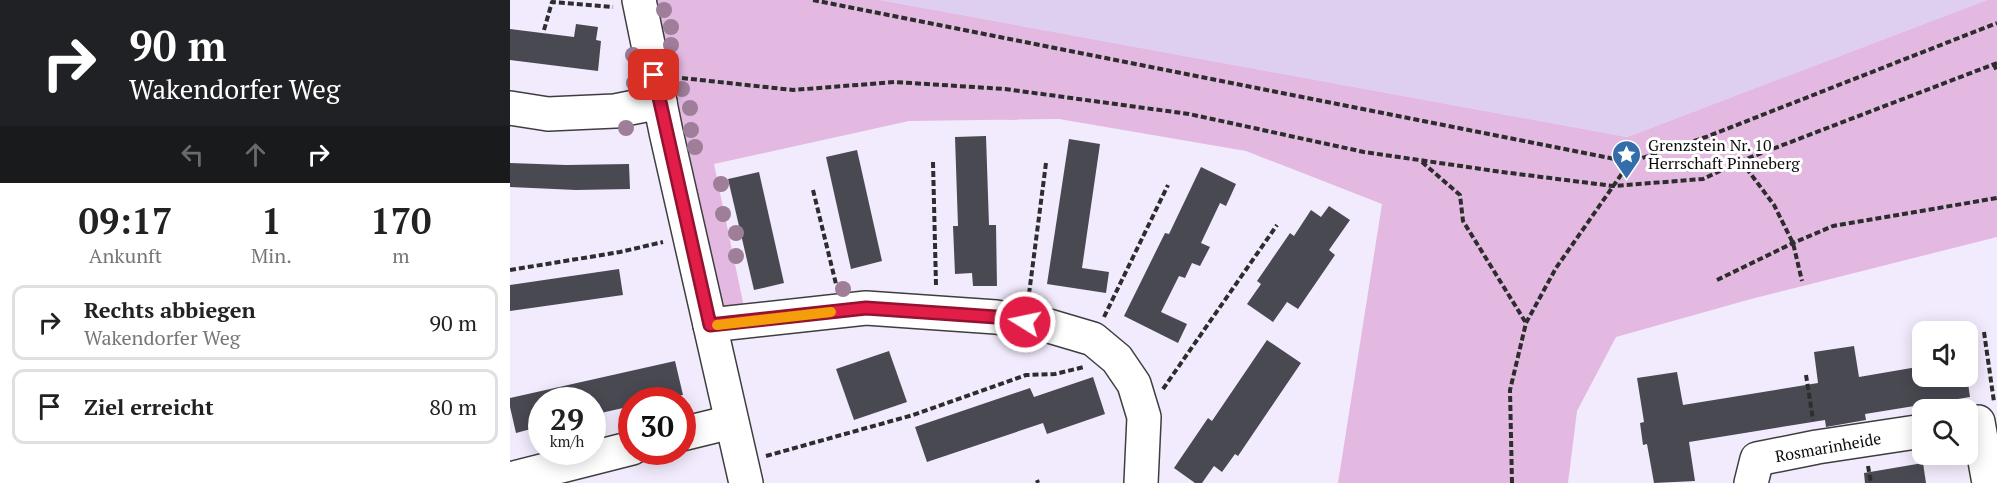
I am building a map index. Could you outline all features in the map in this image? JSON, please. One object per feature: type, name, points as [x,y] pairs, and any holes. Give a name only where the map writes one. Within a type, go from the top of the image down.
[{"type":"street","points":[[640,5],[743,473]]},
{"type":"street","points":[[510,108],[548,114],[615,111],[657,88]]},
{"type":"street","points":[[710,325],[866,308],[996,317],[1049,326],[1105,349],[1134,384],[1144,417],[1141,483]]},
{"type":"street","points":[[1982,418],[1978,422],[1989,483]]},
{"type":"street","points":[[696,431],[731,422]]},
{"type":"street","name":"Rosmarinheide","points":[[1750,483],[1757,459],[1912,433]]},
{"type":"street","points":[[510,479],[618,452]]},
{"type":"path","points":[[813,0],[1630,162],[1706,137],[1997,23]]},
{"type":"path","points":[[544,30],[552,2],[640,5]]},
{"type":"path","points":[[657,88],[794,90],[895,82],[1005,89],[1189,114],[1364,152],[1613,186],[1703,179],[1741,161],[1996,63],[1997,72]]},
{"type":"path","points":[[1420,160],[1460,195],[1463,220],[1526,323]]},
{"type":"path","points":[[1741,161],[1774,205],[1793,243],[1802,282]]},
{"type":"path","points":[[933,162],[937,313]]},
{"type":"path","points":[[1512,483],[1510,390],[1526,323],[1556,268],[1630,162]]},
{"type":"path","points":[[1025,322],[1046,163]]},
{"type":"path","points":[[743,473],[1026,375],[1055,374],[1105,349],[1168,184]]},
{"type":"path","points":[[813,190],[843,311]]},
{"type":"path","points":[[1717,280],[1833,226],[1997,198]]},
{"type":"path","points":[[1144,417],[1277,225]]},
{"type":"path","points":[[510,270],[620,252],[690,236]]},
{"type":"path","points":[[1982,418],[1984,332]]},
{"type":"path","points":[[1806,375],[1817,447]]},
{"type":"shaded area","points":[[651,0],[880,0],[1627,137],[1987,0],[1997,0],[1997,237],[1751,299],[1616,337],[1577,411],[1568,483],[1338,483],[1382,204],[1246,151],[1059,119],[909,121],[714,164],[744,307],[718,308]]},
{"type":"shaded area","points":[[880,0],[1987,0],[1627,137]]},
{"type":"building","points":[[576,24],[598,27],[596,40],[601,41],[598,71],[510,60],[510,29],[574,37]]},
{"type":"building","points":[[986,136],[989,225],[996,225],[997,286],[973,286],[972,273],[955,274],[953,226],[958,226],[955,137]]},
{"type":"building","points":[[1069,139],[1100,144],[1082,268],[1109,272],[1106,293],[1047,284]]},
{"type":"building","points":[[857,150],[882,261],[851,269],[826,157]]},
{"type":"building","points":[[510,163],[629,164],[630,189],[576,190],[510,187]]},
{"type":"building","points":[[1201,167],[1236,184],[1226,206],[1220,203],[1201,243],[1210,247],[1200,266],[1192,263],[1185,278],[1179,276],[1161,312],[1187,324],[1178,343],[1124,316],[1165,233],[1169,234]]},
{"type":"building","points":[[759,172],[784,283],[754,290],[728,179]]},
{"type":"building","points":[[1329,206],[1350,220],[1329,250],[1335,255],[1298,309],[1287,302],[1273,322],[1247,304],[1261,284],[1257,281],[1290,233],[1294,236],[1311,210],[1321,217]]},
{"type":"building","points":[[619,269],[623,295],[510,311],[510,285]]},
{"type":"building","points":[[1267,340],[1301,363],[1238,456],[1235,454],[1222,472],[1214,466],[1202,483],[1195,483],[1174,468],[1208,418],[1212,421]]},
{"type":"building","points":[[1854,346],[1859,377],[1912,368],[1912,387],[1969,387],[1970,397],[1912,399],[1912,406],[1865,414],[1866,420],[1826,427],[1825,420],[1689,442],[1695,481],[1654,483],[1647,444],[1643,445],[1640,423],[1644,422],[1637,378],[1677,372],[1683,405],[1818,383],[1814,352]]},
{"type":"building","points":[[889,351],[907,402],[854,420],[836,369]]},
{"type":"building","points":[[675,361],[681,387],[618,387],[618,409],[606,412],[606,387],[559,387]]},
{"type":"building","points":[[1093,377],[1105,414],[1047,434],[1043,423],[927,462],[915,427],[1030,388],[1034,397]]},
{"type":"building","points":[[528,394],[528,430],[516,433],[510,398]]},
{"type":"building","points":[[1923,465],[1926,483],[1865,483],[1864,473]]},
{"type":"slow traffic","points":[[717,325],[831,312]]},
{"type":"place","name":"Grenzstein Nr. 10 Herrschaft Pinneberg","points":[[1627,180]]},
{"type":"route","points":[[654,75],[710,325],[866,308],[996,317],[1025,322]]}]
